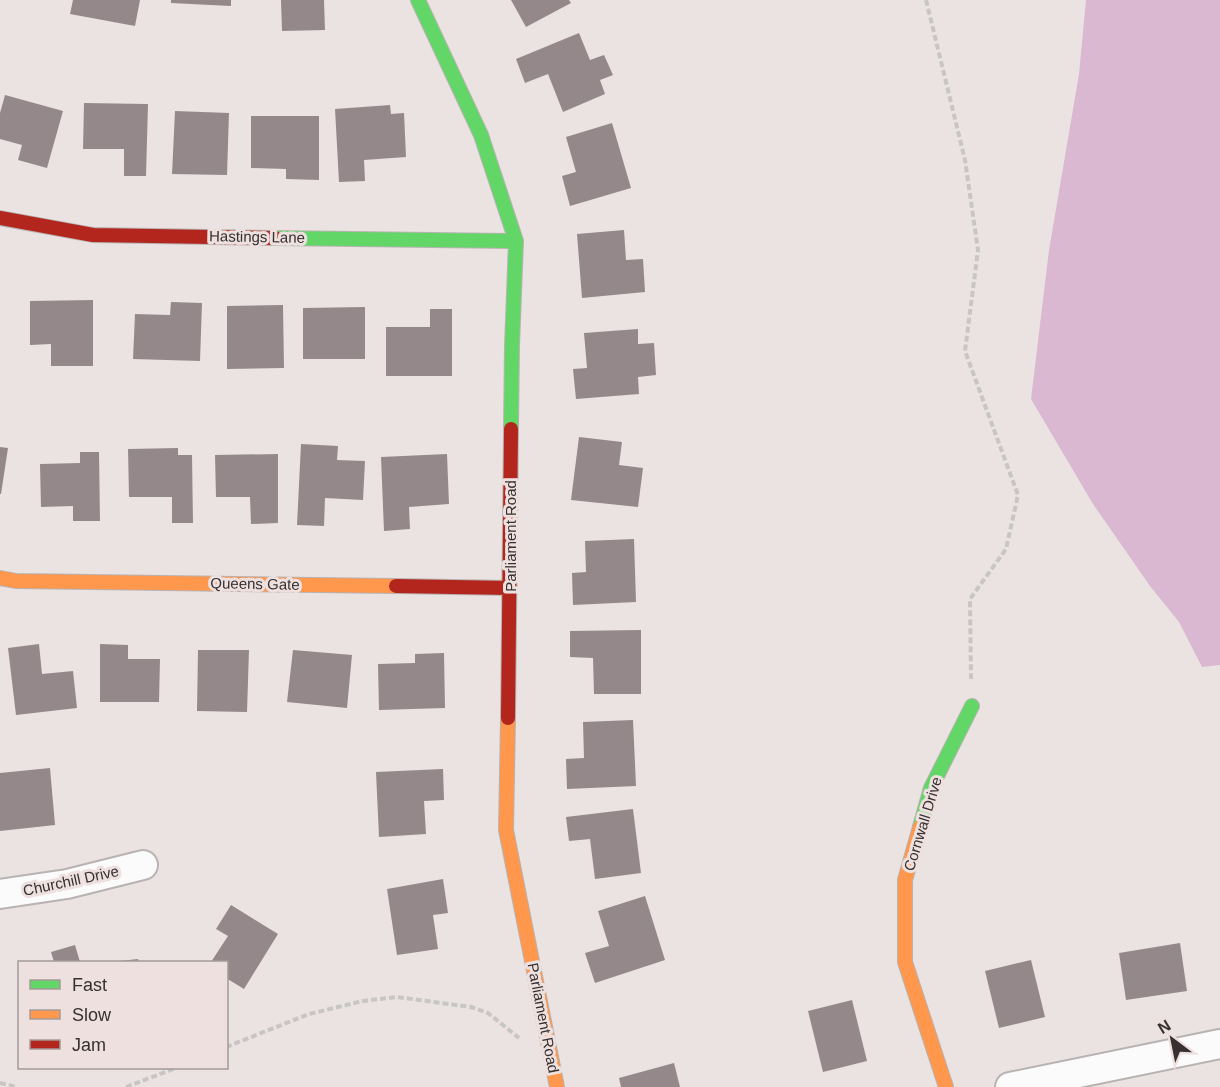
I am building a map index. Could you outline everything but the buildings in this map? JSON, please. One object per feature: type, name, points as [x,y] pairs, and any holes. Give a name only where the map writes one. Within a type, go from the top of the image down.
[{"type":"street","name":"Parliament Road","points":[[418,0],[481,135],[516,241],[512,346],[506,830],[557,1087]]},
{"type":"street","name":"Hastings Lane","points":[[0,218],[93,235],[516,241]]},
{"type":"street","name":"Queens Gate","points":[[0,578],[16,581],[510,588]]},
{"type":"street","name":"Cornwall Drive","points":[[946,1087],[905,962],[905,880],[931,788],[972,706]]},
{"type":"street","name":"Churchill Drive","points":[[0,894],[67,884],[142,865]]},
{"type":"street","points":[[1010,1087],[1220,1044]]},
{"type":"path","points":[[926,0],[965,160],[978,250],[965,351],[1018,495],[1006,549],[970,599],[972,706]]},
{"type":"path","points":[[228,1046],[309,1014],[363,1001],[397,997],[471,1007],[488,1013],[517,1037],[548,1047]]},
{"type":"path","points":[[126,1087],[173,1069]]},
{"type":"path","points":[[0,1083],[17,1087]]},
{"type":"shaded area","points":[[1086,0],[1220,0],[1220,665],[1202,667],[1179,622],[1150,586],[1093,504],[1031,399],[1049,250],[1079,74]]},
{"type":"traffic: fast","points":[[418,0],[481,135],[516,241],[511,429]]},
{"type":"traffic: fast","points":[[275,238],[516,241]]},
{"type":"traffic: fast","points":[[920,827],[931,788],[972,706]]},
{"type":"traffic: slow","points":[[0,578],[16,581],[396,586]]},
{"type":"traffic: slow","points":[[508,718],[506,830],[557,1087]]},
{"type":"traffic: slow","points":[[920,827],[905,880],[905,962],[946,1087]]},
{"type":"traffic: jam","points":[[0,218],[93,235],[275,238]]},
{"type":"traffic: jam","points":[[508,718],[511,429]]},
{"type":"traffic: jam","points":[[396,586],[510,588]]}]
